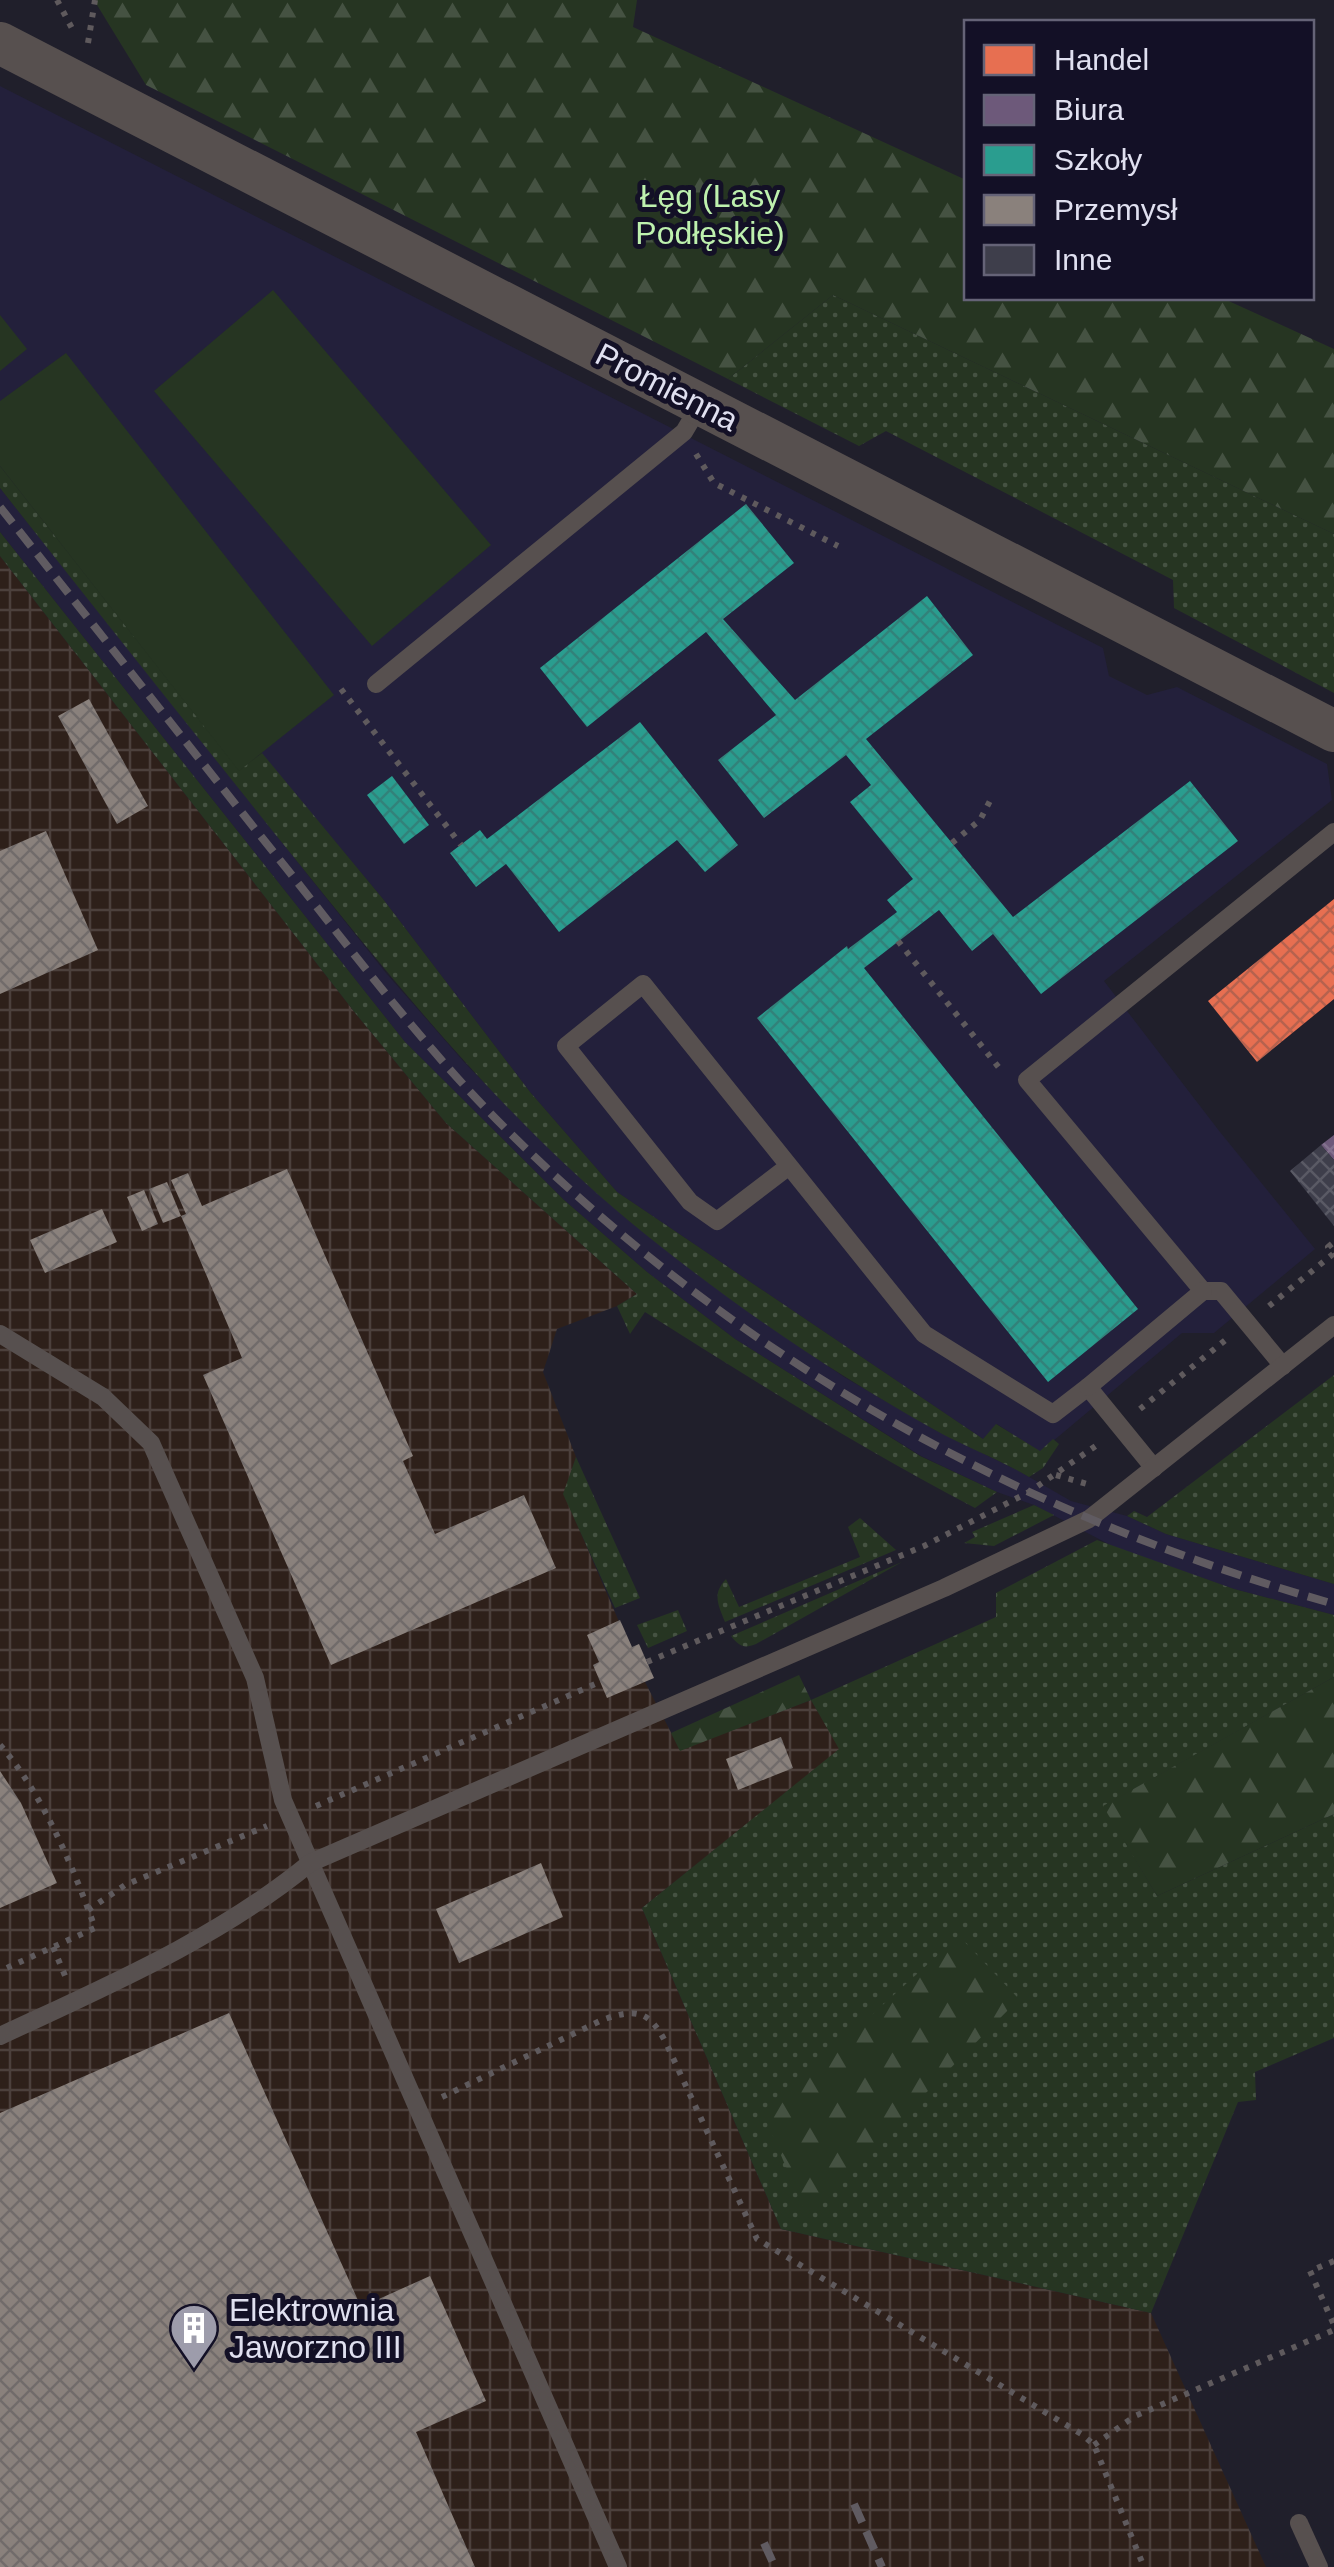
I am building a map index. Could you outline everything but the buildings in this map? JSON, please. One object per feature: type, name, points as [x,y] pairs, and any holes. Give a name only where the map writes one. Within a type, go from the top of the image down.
[{"type":"street","name":"Promienna","points":[[0,43],[1334,732]]},
{"type":"lane","points":[[376,684],[684,432],[700,404]]},
{"type":"lane","points":[[1203,1291],[1026,1080],[1334,832]]},
{"type":"lane","points":[[789,1166],[717,1221],[690,1202],[566,1046],[643,984],[924,1334],[1053,1414],[1203,1291],[1221,1291],[1283,1366]]},
{"type":"lane","points":[[0,2036],[146,1968],[284,1884],[310,1863],[960,1580],[1089,1519],[1334,1326]]},
{"type":"lane","points":[[0,1334],[102,1397],[151,1443],[254,1678],[290,1817],[618,2567]]},
{"type":"lane","points":[[1088,1387],[1154,1468]]},
{"type":"lane","points":[[1299,2523],[1319,2567]]},
{"type":"path","points":[[86,56],[95,0]]},
{"type":"path","points":[[341,689],[461,844]]},
{"type":"path","points":[[952,843],[980,820],[993,795]]},
{"type":"path","points":[[898,941],[1015,1088],[1026,1080]]},
{"type":"path","points":[[646,1662],[896,1558],[994,1512],[1056,1475],[1333,1254],[1328,1247],[1334,1242]]},
{"type":"path","points":[[88,1910],[124,1885],[600,1682]]},
{"type":"path","points":[[0,1745],[48,1820],[94,1928],[0,1971]]},
{"type":"path","points":[[441,2097],[602,2020],[624,2012],[645,2015],[666,2043],[757,2239],[1084,2435],[1094,2445],[1144,2567]]},
{"type":"path","points":[[1094,2445],[1135,2416],[1334,2327],[1310,2272],[1334,2261]]},
{"type":"shaded area","points":[[0,86],[1103,648],[1109,676],[1147,695],[1177,687],[1327,764],[1332,800],[1104,981],[1315,1249],[1214,1333],[1182,1333],[1040,1452],[997,1424],[983,1439],[617,1192],[530,1092],[383,899],[262,754],[0,466]]},
{"type":"shaded area","points":[[0,488],[386,973],[532,1132],[628,1220],[742,1307],[844,1377],[937,1431],[1071,1501],[1334,1584],[1334,1615],[1234,1589],[1116,1548],[1034,1505],[921,1456],[735,1339],[647,1272],[564,1200],[405,1042],[0,532]]},
{"type":"shaded area","name":"Elektrownia Jaworzno III","points":[[0,556],[356,1014],[446,1123],[637,1294],[557,1329],[543,1372],[576,1457],[564,1494],[645,1682],[680,1750],[811,1700],[840,1749],[642,1908],[781,2229],[1151,2313],[1266,2567],[0,2567]]},
{"type":"green space","name":"Łęg (Lasy Podłęskie)","points":[[94,0],[637,0],[633,27],[964,179],[964,300],[1226,300],[1334,349],[1334,534],[833,295],[728,379],[146,85]]},
{"type":"green space","points":[[273,290],[491,545],[372,646],[154,391]]},
{"type":"green space","points":[[833,295],[1334,534],[1334,693],[1174,608],[1173,580],[886,431],[859,446],[728,379]]},
{"type":"green space","points":[[0,315],[27,349],[0,371]]},
{"type":"green space","points":[[66,353],[334,695],[239,771],[0,466],[0,401]]},
{"type":"green space","points":[[0,466],[239,770],[262,753],[383,899],[530,1092],[617,1192],[983,1439],[996,1424],[1040,1451],[1053,1439],[1059,1444],[1043,1468],[1029,1477],[935,1430],[816,1358],[665,1250],[537,1137],[452,1047],[331,903],[0,488]]},
{"type":"green space","points":[[0,532],[405,1042],[564,1200],[647,1272],[735,1339],[920,1456],[997,1492],[975,1508],[849,1438],[645,1312],[630,1334],[617,1306],[637,1294],[446,1123],[356,1014],[0,556]]},
{"type":"green space","points":[[1334,1375],[1334,1584],[1166,1534],[1127,1516],[1134,1511],[1147,1517]]},
{"type":"green space","points":[[576,1457],[640,1598],[615,1608],[563,1494]]},
{"type":"green space","points":[[1034,1505],[1054,1515],[994,1546],[964,1543],[975,1537],[972,1532]]},
{"type":"green space","points":[[860,1518],[896,1550],[725,1622],[718,1594],[726,1579],[739,1607],[860,1557],[848,1527]]},
{"type":"green space","points":[[1097,1540],[1234,1589],[1334,1615],[1334,1677],[1104,1806],[1157,1896],[1334,1814],[1334,2038],[1255,2072],[1256,2100],[1238,2102],[1151,2313],[781,2229],[642,1908],[839,1749],[811,1700],[996,1617],[996,1593]]},
{"type":"green space","points":[[902,1562],[756,1644],[742,1646],[731,1636]]},
{"type":"green space","points":[[678,1610],[687,1631],[648,1648],[637,1625]]},
{"type":"green space","points":[[799,1675],[811,1700],[680,1751],[671,1733]]},
{"type":"green space","points":[[1334,1677],[1334,1814],[1157,1896],[1103,1806]]},
{"type":"green space","points":[[959,1936],[1019,1999],[806,2214],[763,2113]]},
{"type":"railway","points":[[0,507],[415,1030],[498,1121],[588,1206],[683,1283],[782,1354],[884,1417],[991,1474],[1102,1524],[1216,1567],[1334,1604]]},
{"type":"railway","points":[[854,2504],[882,2567]]},
{"type":"railway","points":[[764,2543],[775,2567]]},
{"type":"place","name":"Elektrownia Jaworzno III","points":[[194,2370]]}]
